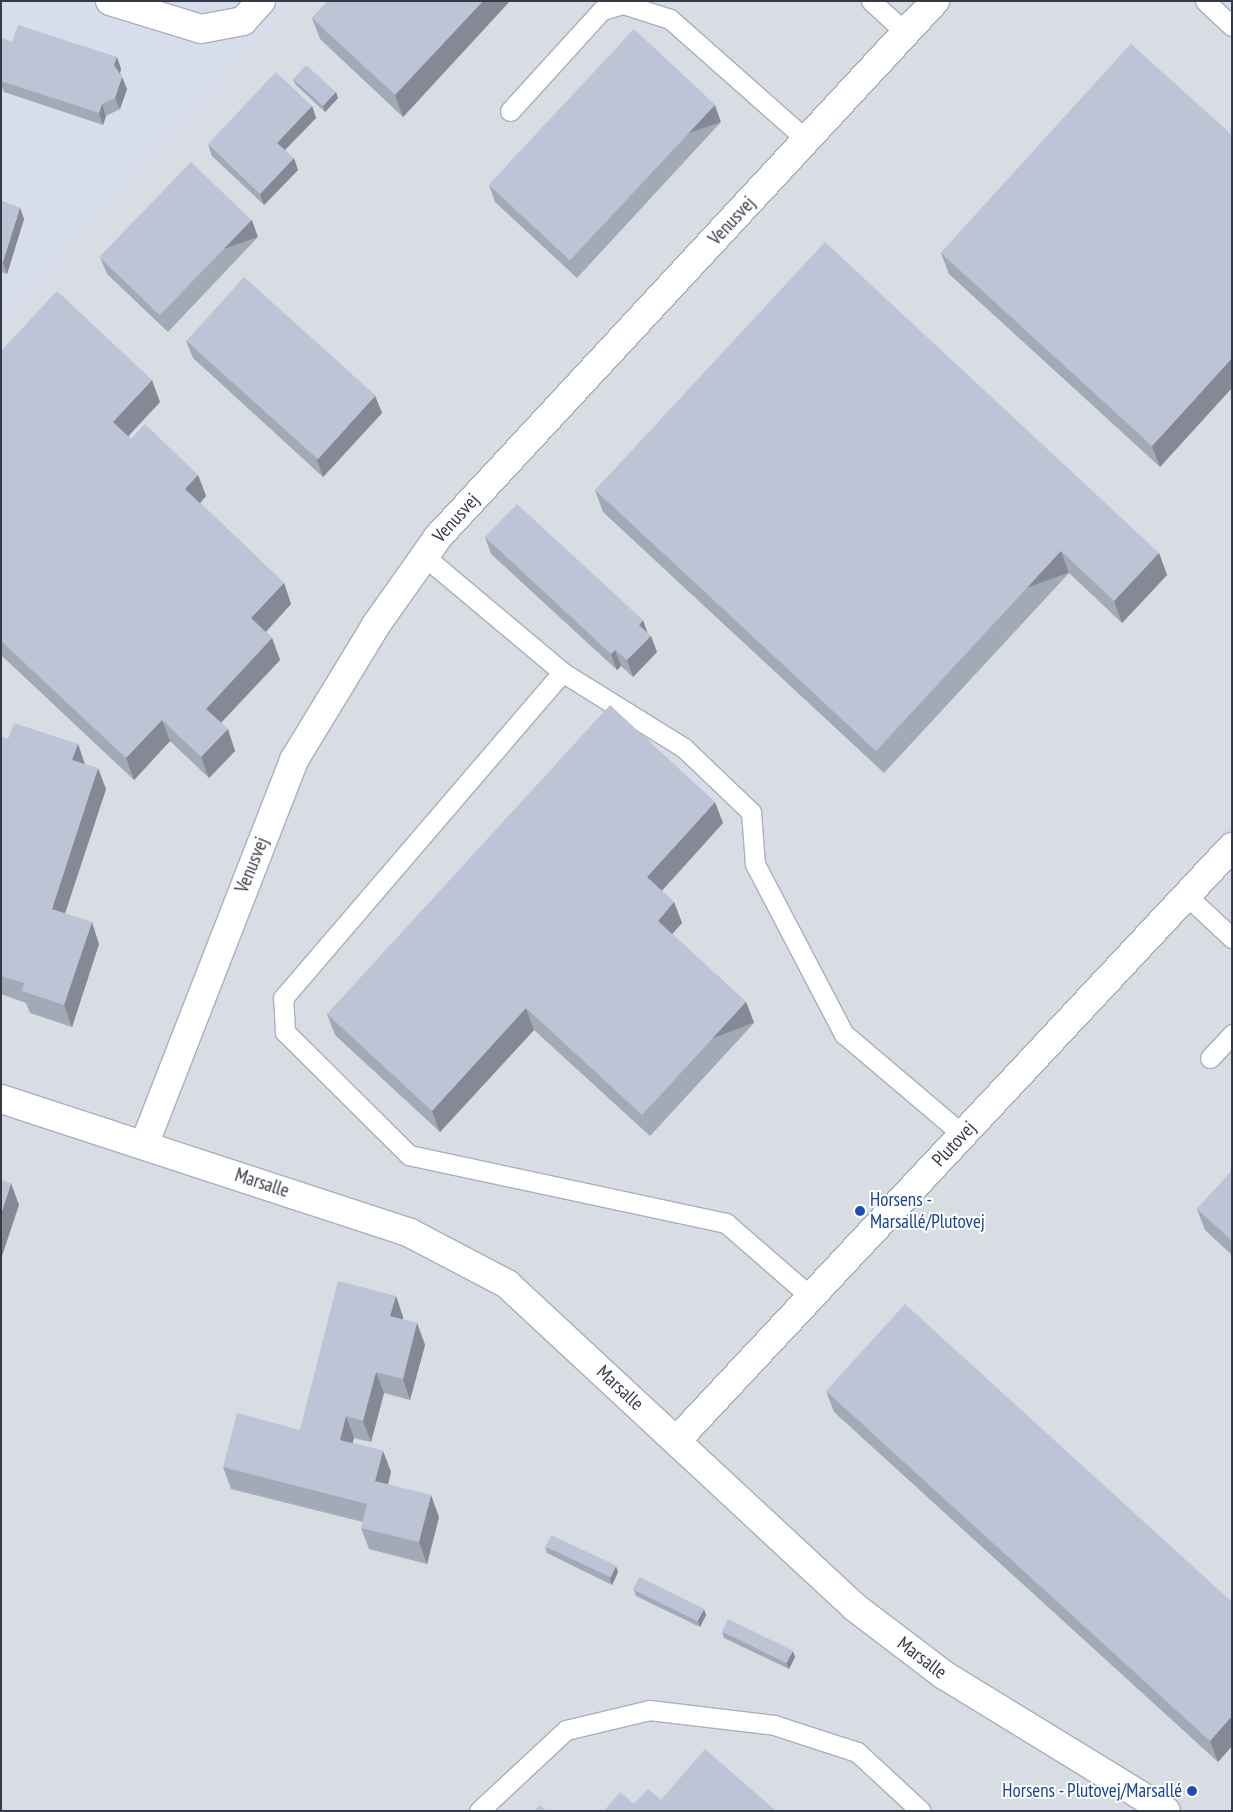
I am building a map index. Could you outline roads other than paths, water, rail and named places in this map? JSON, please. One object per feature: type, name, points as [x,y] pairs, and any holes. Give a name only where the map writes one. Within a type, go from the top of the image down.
[{"type":"street","points":[[110,1],[201,29],[243,21],[261,1]]},
{"type":"street","name":"Venusvej","points":[[144,1144],[294,760],[376,625],[424,556],[936,1]]},
{"type":"street","name":"Plutovej","points":[[677,1440],[1232,847]]},
{"type":"street","name":"Marsalle","points":[[1,1099],[144,1144],[410,1233],[507,1284],[885,1631],[944,1675],[1166,1811]]},
{"type":"lane","points":[[870,1],[906,33]]},
{"type":"lane","points":[[1205,1],[1232,26]]},
{"type":"lane","points":[[510,111],[602,10],[623,4],[670,19],[807,140]]},
{"type":"lane","points":[[424,556],[562,672],[684,748],[751,812],[755,864],[844,1034],[963,1135]]},
{"type":"lane","points":[[562,672],[283,998],[285,1032],[409,1155],[726,1223],[812,1297]]},
{"type":"lane","points":[[1186,896],[1232,938]]},
{"type":"lane","points":[[1210,1058],[1232,1034]]},
{"type":"lane","points":[[479,1811],[566,1730],[649,1710],[774,1725],[857,1752],[921,1811]]},
{"type":"place","name":"Horsens - Marsallé/Plutovej","points":[[860,1211]]},
{"type":"place","name":"Horsens - Plutovej/Marsallé","points":[[1192,1791]]}]
